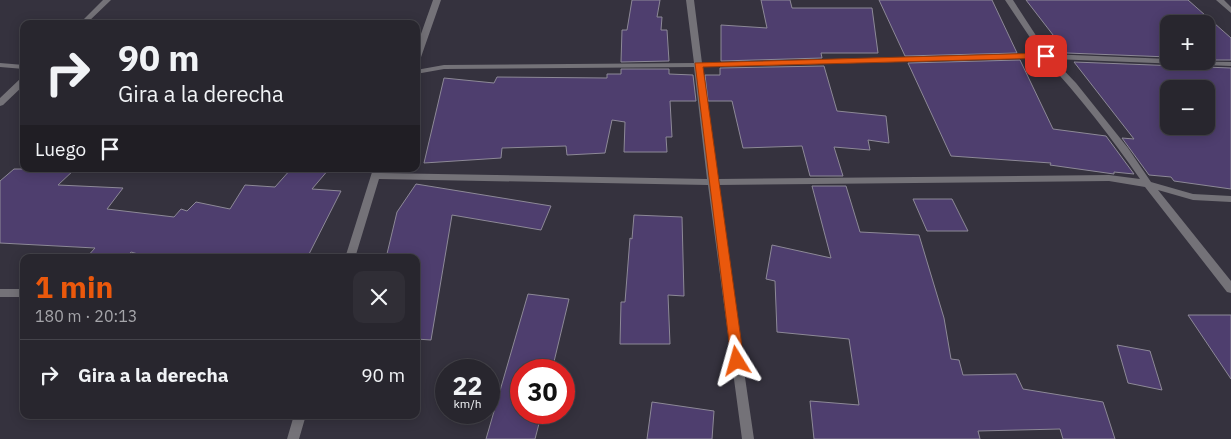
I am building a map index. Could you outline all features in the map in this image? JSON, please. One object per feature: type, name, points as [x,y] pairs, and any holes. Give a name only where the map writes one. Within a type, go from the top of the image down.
[{"type":"street","points":[[86,20],[107,0]]},
{"type":"street","points":[[420,49],[437,0]]},
{"type":"street","points":[[690,0],[748,439]]},
{"type":"street","points":[[1009,0],[1046,56],[1074,85],[1148,184],[1231,289]]},
{"type":"street","points":[[1220,0],[1231,11]]},
{"type":"street","points":[[420,71],[444,67],[698,65],[1046,56],[1160,61]]},
{"type":"street","points":[[1215,63],[1231,64]]},
{"type":"street","points":[[0,65],[20,67]]},
{"type":"street","points":[[0,103],[20,84]]},
{"type":"street","points":[[351,254],[377,173],[713,182],[1109,178],[1148,184],[1193,197],[1231,199]]},
{"type":"street","points":[[0,293],[20,293]]},
{"type":"street","points":[[293,439],[299,419]]},
{"type":"building","points":[[632,0],[660,0],[657,17],[662,17],[661,30],[667,30],[669,61],[621,62],[622,30],[627,30]]},
{"type":"building","points":[[761,0],[790,0],[792,8],[872,8],[878,53],[821,53],[822,58],[721,61],[721,25],[767,28]]},
{"type":"building","points":[[879,0],[992,0],[1017,53],[905,56]]},
{"type":"building","points":[[1026,0],[1188,0],[1205,15],[1160,15],[1160,57],[1067,53]]},
{"type":"building","points":[[1215,24],[1231,38],[1231,60],[1215,60]]},
{"type":"building","points":[[1020,60],[1053,129],[1106,136],[1134,174],[1114,172],[1114,174],[1050,165],[1051,163],[951,156],[908,63]]},
{"type":"building","points":[[1074,62],[1160,65],[1160,70],[1215,70],[1215,67],[1231,68],[1231,189],[1174,181],[1171,177],[1149,175],[1122,138],[1134,139]]},
{"type":"building","points":[[824,66],[837,111],[886,116],[889,143],[868,140],[870,150],[834,147],[843,176],[810,176],[802,146],[743,148],[732,101],[708,101],[705,75],[720,75],[720,68]]},
{"type":"building","points":[[621,69],[669,69],[669,74],[693,75],[696,101],[670,101],[672,137],[666,137],[667,152],[624,152],[625,122],[612,120],[605,153],[567,155],[566,146],[502,148],[501,158],[424,163],[444,78],[494,83],[497,77],[607,78],[607,74],[621,74]]},
{"type":"building","points":[[14,169],[20,169],[20,172],[72,172],[58,185],[123,188],[107,209],[174,217],[181,209],[187,211],[196,202],[230,209],[245,185],[275,187],[288,172],[326,172],[312,189],[341,191],[309,254],[138,254],[131,252],[129,254],[90,254],[95,248],[0,243],[0,181]]},
{"type":"building","points":[[416,184],[551,206],[541,230],[452,215],[431,340],[420,339],[420,254],[387,254],[397,212]]},
{"type":"building","points":[[812,186],[846,186],[860,232],[919,235],[944,318],[951,359],[959,360],[963,375],[1016,374],[1023,389],[1103,402],[1115,439],[1063,439],[1060,429],[978,431],[980,439],[814,439],[810,401],[859,405],[849,339],[777,332],[775,281],[766,279],[772,245],[831,258]]},
{"type":"building","points":[[913,199],[952,199],[968,231],[927,231]]},
{"type":"building","points":[[634,215],[682,217],[684,296],[668,295],[670,344],[620,344],[621,302],[625,302],[630,238],[632,239]]},
{"type":"building","points":[[528,294],[569,299],[555,359],[510,359],[510,424],[539,424],[535,439],[486,439],[490,424],[500,424],[500,391]]},
{"type":"building","points":[[1188,315],[1231,315],[1231,379]]},
{"type":"building","points":[[1117,345],[1150,351],[1162,390],[1128,383]]},
{"type":"building","points":[[652,402],[714,411],[712,439],[647,439]]},
{"type":"route","points":[[737,361],[720,245],[698,65],[1046,56]]}]
